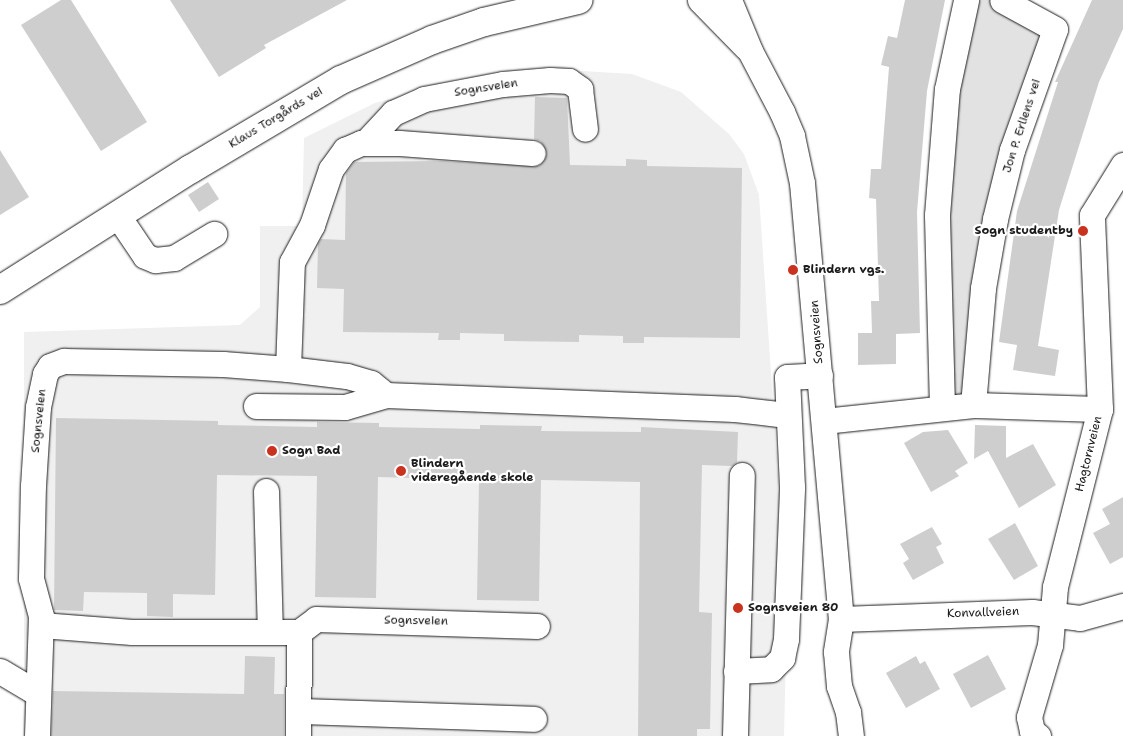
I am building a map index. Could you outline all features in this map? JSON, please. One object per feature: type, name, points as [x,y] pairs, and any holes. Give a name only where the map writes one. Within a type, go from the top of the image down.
[{"type":"main road","name":"Klaus Torgårds vei","points":[[0,290],[304,100],[372,66],[484,22],[578,0]]},
{"type":"street","name":"Sognsveien","points":[[700,0],[750,51]]},
{"type":"street","name":"Sognsveien","points":[[729,0],[750,51],[782,112],[797,158],[806,218],[841,622],[853,650],[856,684],[850,724]]},
{"type":"street","points":[[942,407],[937,215],[947,89],[966,0]]},
{"type":"street","name":"Jon P. Erliens vei","points":[[973,404],[984,288],[995,218],[1012,150],[1055,29],[1002,0]]},
{"type":"street","name":"Sognsveien","points":[[366,142],[392,113],[424,99],[503,84],[550,80],[570,81],[580,89],[585,129]]},
{"type":"street","name":"Sognsveien","points":[[288,369],[292,262],[312,225],[323,189],[339,157],[352,146],[366,142],[533,153]]},
{"type":"street","points":[[1100,409],[1092,214],[1123,165]]},
{"type":"street","points":[[118,216],[145,256],[155,260],[174,258],[214,234]]},
{"type":"street","name":"Sognsveien","points":[[37,736],[37,692],[41,626],[32,578],[33,486],[38,406],[45,374],[50,366],[64,361],[223,364],[288,369],[347,376],[371,383],[386,395]]},
{"type":"street","points":[[736,672],[771,668],[782,658],[786,639],[792,487],[787,415],[787,377],[820,375]]},
{"type":"street","points":[[256,406],[344,407],[386,395],[735,408],[787,415]]},
{"type":"street","name":"Hagtornveien","points":[[824,421],[973,404],[1100,409],[1055,587],[1050,645],[1029,717],[1032,731],[1038,736]]},
{"type":"street","points":[[735,736],[742,475]]},
{"type":"street","points":[[266,491],[270,631]]},
{"type":"street","name":"Konvallveien","points":[[841,622],[1032,612],[1080,618],[1123,606]]},
{"type":"street","name":"Sognsveien","points":[[299,632],[316,619],[537,626]]},
{"type":"street","points":[[41,626],[132,632],[299,632],[300,711],[298,736]]},
{"type":"street","points":[[0,671],[37,692]]},
{"type":"street","points":[[300,711],[534,720]]},
{"type":"shaded area","points":[[966,0],[1002,0],[1055,29],[1012,150],[973,405],[942,407],[937,215]]},
{"type":"shaded area","name":"Blindern videregående skole","points":[[550,69],[632,74],[681,92],[729,134],[744,154],[759,195],[787,610],[784,736],[24,736],[24,332],[240,325],[260,307],[260,226],[302,226],[304,138],[375,103],[477,76]]},
{"type":"building","points":[[61,0],[71,0],[147,122],[101,151],[21,25]]},
{"type":"building","points":[[170,0],[347,0],[264,45],[266,48],[219,77]]},
{"type":"building","points":[[905,0],[945,0],[927,91],[917,212],[920,333],[896,334],[896,364],[858,365],[858,333],[872,333],[871,301],[879,301],[876,199],[869,198],[871,169],[881,169],[889,67],[881,65],[888,36],[897,38]]},
{"type":"building","points":[[1092,0],[1123,0],[1123,29],[1099,82],[1059,210],[1038,346],[1059,350],[1055,376],[1013,370],[1017,345],[999,342],[1017,211],[1058,82],[1055,82]]},
{"type":"building","points":[[535,97],[567,98],[570,165],[626,166],[626,159],[647,160],[647,166],[742,168],[740,338],[644,337],[644,343],[623,343],[623,336],[579,335],[579,342],[504,341],[504,334],[460,333],[460,340],[438,340],[439,333],[343,332],[344,289],[317,288],[318,244],[321,239],[345,240],[346,173],[354,162],[441,161],[539,166],[547,154],[541,141],[534,139]]},
{"type":"building","points":[[0,150],[29,197],[0,215]]},
{"type":"building","points":[[208,182],[219,199],[199,212],[188,195]]},
{"type":"building","points":[[56,418],[218,421],[218,425],[317,427],[317,422],[379,423],[379,427],[480,429],[480,425],[542,426],[541,431],[641,432],[641,427],[738,432],[737,462],[732,466],[702,465],[699,612],[712,613],[710,729],[697,729],[697,736],[638,736],[640,482],[541,480],[539,601],[477,600],[479,480],[378,477],[376,598],[315,597],[317,476],[217,475],[215,595],[173,594],[173,617],[147,616],[147,593],[84,592],[83,611],[54,610]]},
{"type":"building","points":[[975,425],[1006,426],[1006,458],[1033,444],[1056,485],[1019,508],[988,451],[974,459]]},
{"type":"building","points":[[948,430],[968,463],[955,471],[959,476],[931,492],[904,443],[923,432]]},
{"type":"building","points":[[1123,497],[1123,557],[1110,564],[1093,533],[1110,524],[1102,509]]},
{"type":"building","points":[[1015,523],[1038,566],[1014,580],[988,539]]},
{"type":"building","points":[[932,527],[942,544],[936,547],[944,563],[913,580],[903,563],[909,559],[900,544]]},
{"type":"building","points":[[988,655],[1006,689],[971,708],[953,674]]},
{"type":"building","points":[[245,656],[275,657],[274,694],[284,694],[284,736],[51,736],[53,691],[244,694]]},
{"type":"building","points":[[916,656],[920,664],[925,661],[940,689],[906,708],[886,673]]},
{"type":"place","name":"Sogn studentby","points":[[1083,231]]},
{"type":"place","name":"Blindern vgs.","points":[[793,270]]},
{"type":"place","name":"Sogn Bad","points":[[272,451]]},
{"type":"place","name":"Blindern videregående skole","points":[[401,471]]},
{"type":"place","name":"Sognsveien 80","points":[[738,608]]}]
